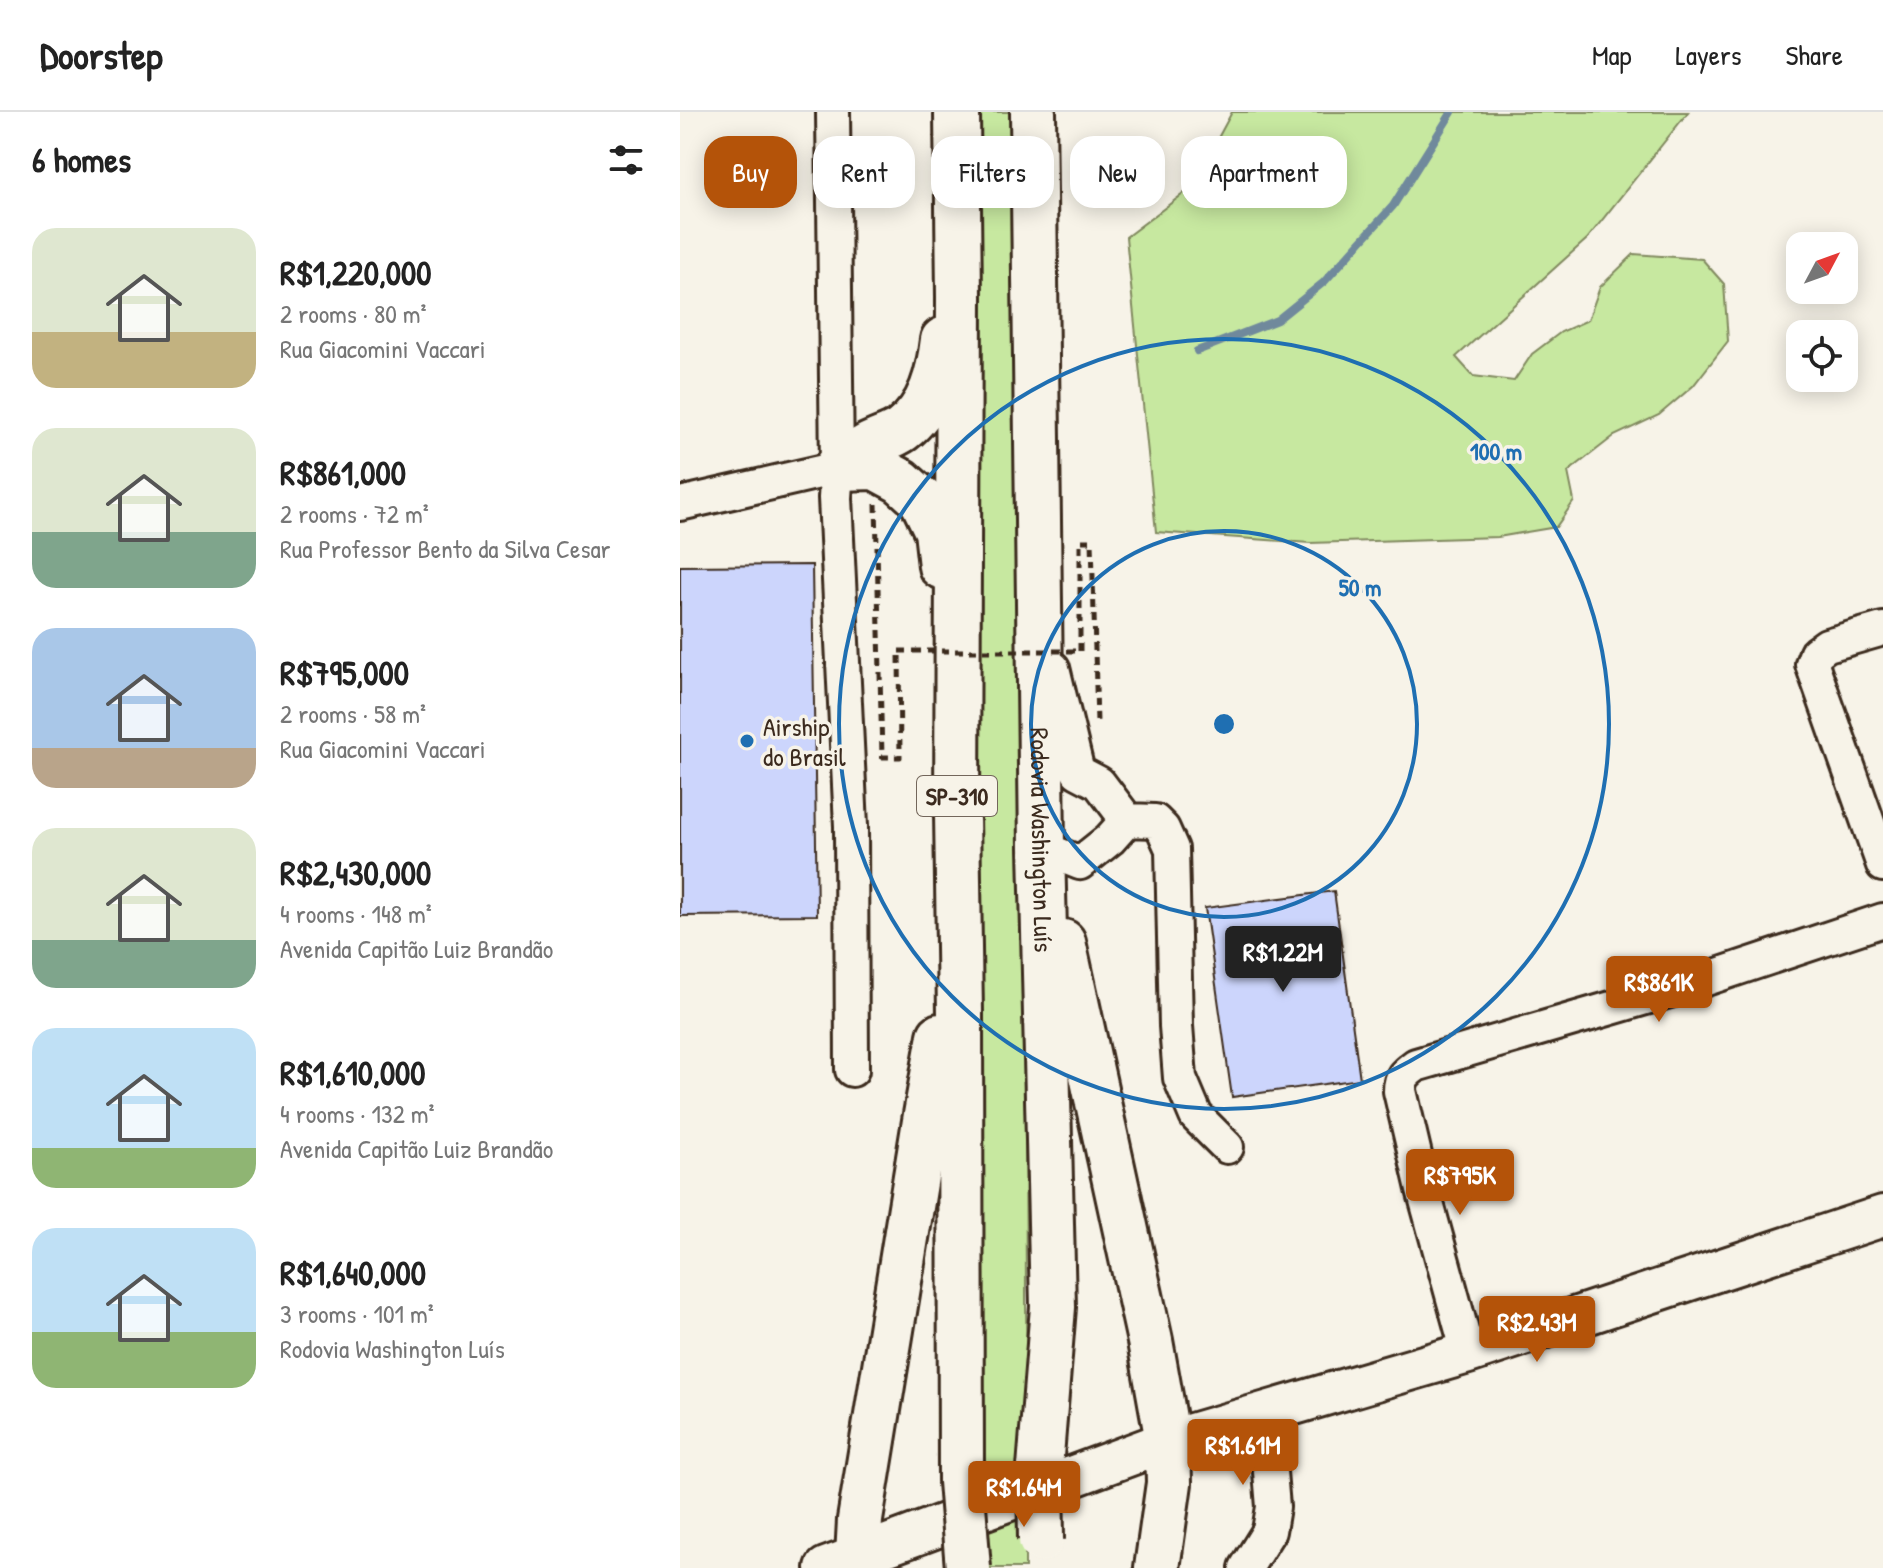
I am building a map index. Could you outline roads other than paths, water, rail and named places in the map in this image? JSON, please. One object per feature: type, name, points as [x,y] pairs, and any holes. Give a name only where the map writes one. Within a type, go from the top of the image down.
[{"type":"highway","name":"SP-310","points":[[957,112],[956,683],[961,1481],[968,1568]]},
{"type":"highway","name":"Rodovia Washington Luís","points":[[1033,112],[1042,848],[1053,1307],[1040,1468],[1041,1554]]},
{"type":"highway","points":[[956,683],[937,531],[922,500],[901,481],[856,468],[867,447],[901,431],[917,415],[930,395],[940,364],[944,331],[959,297]]},
{"type":"highway","points":[[848,1564],[860,1520],[946,1004],[957,814]]},
{"type":"highway","points":[[1042,848],[1118,1187],[1168,1441],[1169,1483],[1157,1568]]},
{"type":"main road","points":[[848,1564],[1168,1441],[1468,1353],[1883,1216]]},
{"type":"street","points":[[833,112],[856,468],[835,498],[851,826],[852,1070]]},
{"type":"street","points":[[680,504],[856,468]]},
{"type":"street","points":[[1038,605],[1078,772],[1099,783],[1127,820]]},
{"type":"street","points":[[1883,629],[1827,645],[1816,653],[1812,664],[1883,865]]},
{"type":"street","points":[[1042,848],[1080,863],[1110,839],[1127,820]]},
{"type":"street","points":[[1127,820],[1155,821],[1163,829],[1172,849],[1180,1078],[1196,1116],[1227,1147]]},
{"type":"street","points":[[1468,1353],[1400,1091],[1400,1080],[1405,1073],[1416,1065],[1673,990],[1883,920]]},
{"type":"street","points":[[1246,1568],[1269,1531],[1273,1507],[1265,1413]]},
{"type":"waterway","points":[[1197,351],[1277,320],[1324,282],[1393,206],[1452,112]]},
{"type":"place","name":"Airship do Brasil","points":[[747,741]]}]
